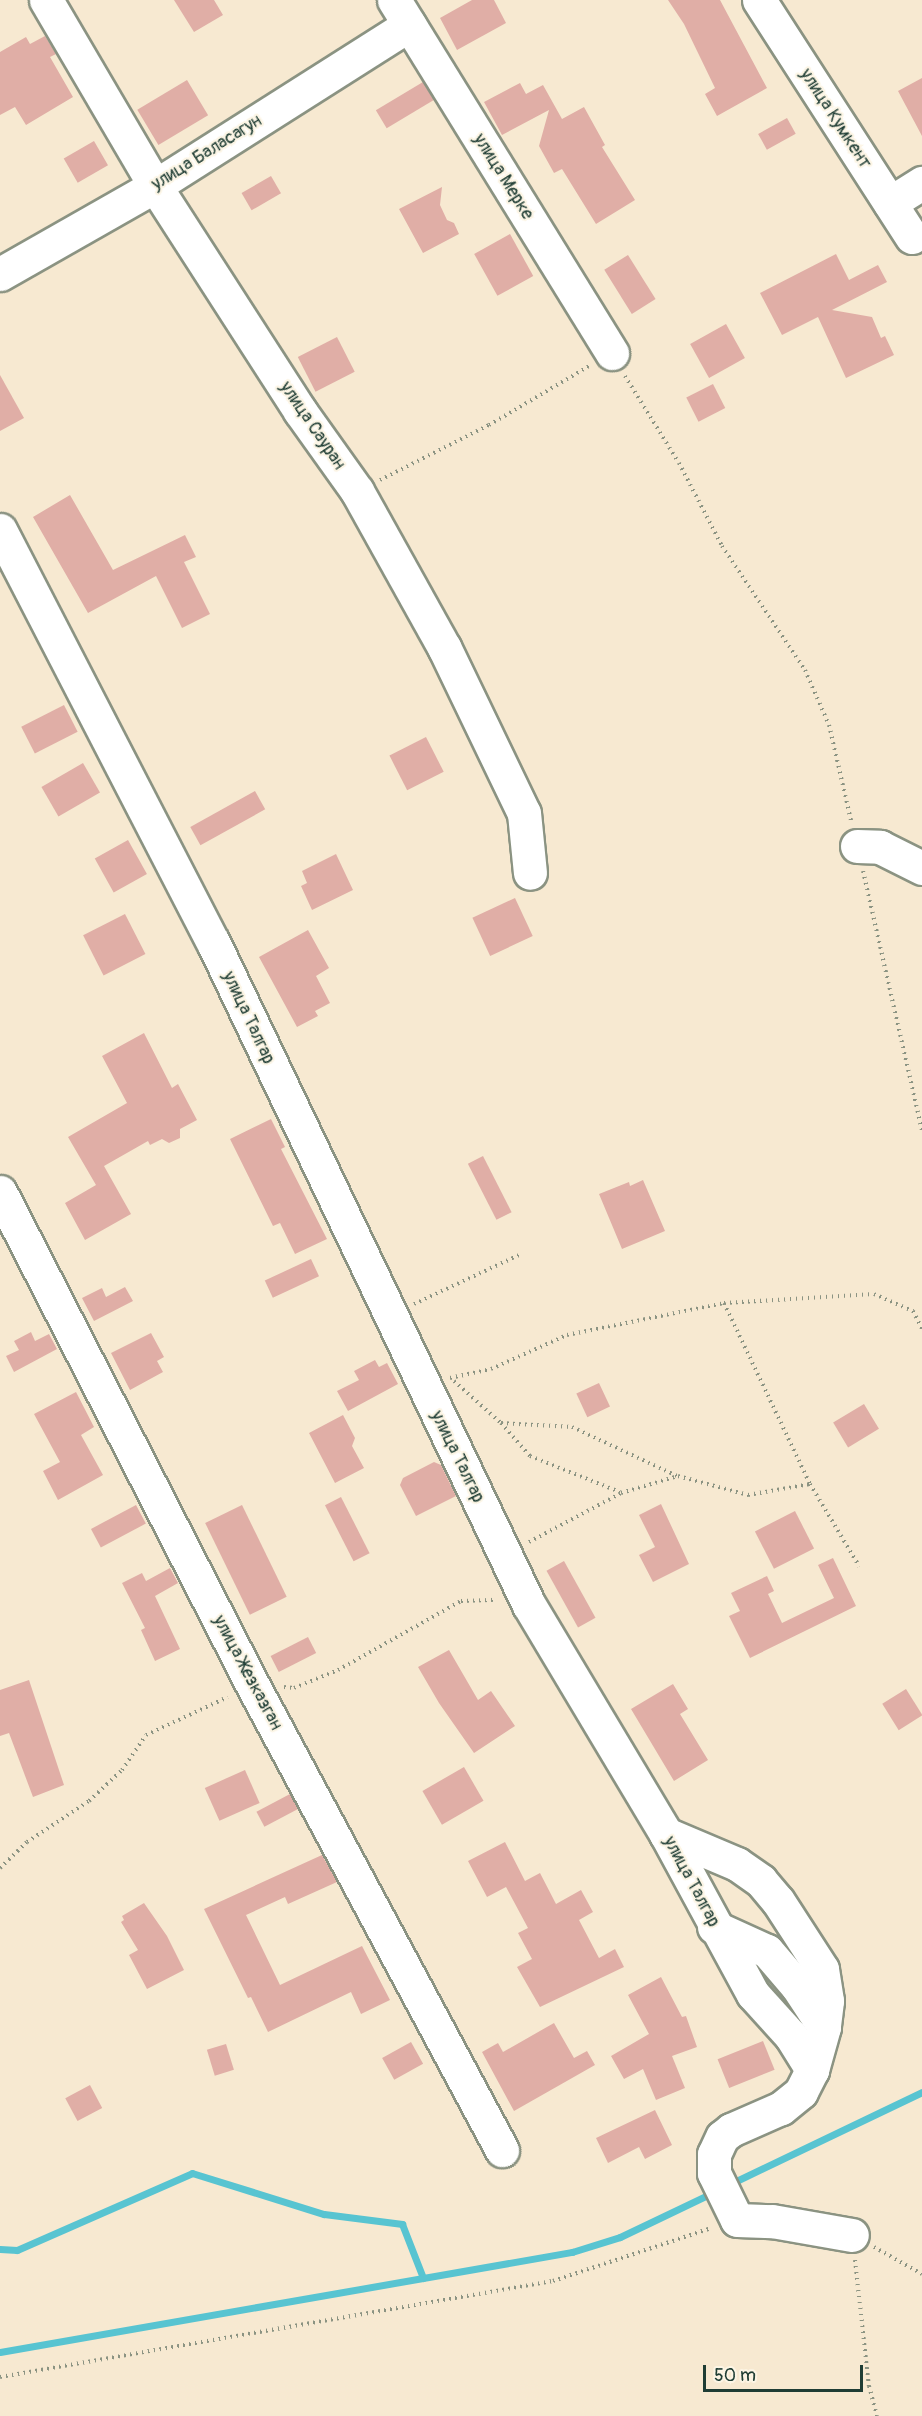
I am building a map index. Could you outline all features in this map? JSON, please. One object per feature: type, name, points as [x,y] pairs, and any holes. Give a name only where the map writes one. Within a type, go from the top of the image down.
[{"type":"street","name":"улица Сауран","points":[[46,0],[155,186],[300,411],[357,491],[444,646],[524,813],[530,873]]},
{"type":"street","name":"улица Кумкент","points":[[759,0],[912,237]]},
{"type":"street","name":"улица Баласагун","points":[[0,274],[155,186],[402,13]]},
{"type":"street","name":"улица Мерке","points":[[402,13],[612,353]]},
{"type":"street","points":[[890,203],[922,183]]},
{"type":"street","name":"улица Талгар","points":[[0,531],[213,942],[389,1316],[529,1605],[666,1834],[714,1927],[753,1994],[791,2036],[812,2070]]},
{"type":"street","points":[[857,846],[880,847],[922,868]]},
{"type":"street","name":"улица Жезказган","points":[[0,1192],[252,1684],[502,2150]]},
{"type":"street","points":[[666,1834],[737,1864],[761,1881],[778,1901],[822,1969],[827,2001],[824,2027],[812,2070],[801,2092],[788,2102],[722,2137],[714,2154],[714,2173],[737,2220],[772,2221],[852,2235]]},
{"type":"street","points":[[714,1927],[767,1951],[797,1986],[824,2027]]},
{"type":"path","points":[[357,491],[489,425],[612,353],[679,463],[722,546],[805,670],[829,725],[922,1131]]},
{"type":"path","points":[[389,1316],[519,1255]]},
{"type":"path","points":[[416,1372],[450,1378],[491,1369],[567,1335],[724,1303],[874,1294],[913,1311],[922,1329]]},
{"type":"path","points":[[724,1303],[810,1484],[859,1566]]},
{"type":"path","points":[[450,1378],[501,1423],[530,1456],[621,1492]]},
{"type":"path","points":[[501,1423],[572,1427],[678,1476],[748,1495],[810,1484]]},
{"type":"path","points":[[505,1555],[621,1492],[678,1476]]},
{"type":"path","points":[[0,1868],[27,1842],[89,1801],[122,1770],[146,1735],[211,1707],[252,1684],[294,1688],[338,1670],[461,1601],[494,1599],[529,1605]]},
{"type":"path","points":[[0,2377],[552,2281],[737,2220]]},
{"type":"path","points":[[852,2235],[922,2274]]},
{"type":"path","points":[[852,2235],[869,2386],[877,2416]]},
{"type":"building","points":[[174,0],[214,0],[223,15],[194,32]]},
{"type":"building","points":[[472,0],[494,0],[506,23],[457,50],[440,18]]},
{"type":"building","points":[[668,0],[720,0],[767,88],[717,116],[705,94],[715,88],[684,24]]},
{"type":"building","points":[[45,36],[56,54],[50,57],[73,97],[26,125],[15,107],[0,115],[0,52],[26,37],[30,44]]},
{"type":"building","points":[[922,78],[922,136],[898,91]]},
{"type":"building","points":[[187,80],[208,115],[158,145],[137,110]]},
{"type":"building","points":[[423,82],[434,100],[387,128],[376,110]]},
{"type":"building","points":[[520,83],[526,94],[543,85],[562,119],[584,107],[605,145],[602,147],[635,200],[596,224],[562,169],[554,173],[539,146],[549,110],[502,135],[484,102]]},
{"type":"building","points":[[787,118],[796,134],[767,150],[758,134]]},
{"type":"building","points":[[94,141],[108,165],[78,183],[64,158]]},
{"type":"building","points":[[271,176],[281,193],[252,210],[242,193]]},
{"type":"building","points":[[442,187],[440,205],[447,220],[454,223],[459,234],[423,253],[399,209]]},
{"type":"building","points":[[510,234],[533,276],[497,296],[474,254]]},
{"type":"building","points":[[836,254],[849,280],[878,265],[887,282],[832,310],[872,317],[881,338],[885,336],[894,355],[846,378],[818,317],[782,335],[760,293]]},
{"type":"building","points":[[628,255],[656,299],[632,314],[604,270]]},
{"type":"building","points":[[726,324],[745,358],[709,378],[690,344]]},
{"type":"building","points":[[337,337],[355,372],[316,392],[298,357]]},
{"type":"building","points":[[0,375],[24,418],[0,431]]},
{"type":"building","points":[[713,384],[725,408],[699,422],[686,398]]},
{"type":"building","points":[[70,495],[113,570],[185,535],[196,557],[184,562],[210,614],[182,628],[156,576],[88,613],[33,517]]},
{"type":"building","points":[[64,705],[78,732],[35,754],[21,727]]},
{"type":"building","points":[[426,737],[444,772],[407,790],[389,756]]},
{"type":"building","points":[[83,763],[100,792],[58,816],[41,787]]},
{"type":"building","points":[[255,791],[265,809],[200,845],[190,827]]},
{"type":"building","points":[[128,840],[147,874],[114,893],[95,858]]},
{"type":"building","points":[[336,854],[353,890],[312,910],[301,886],[307,883],[302,871]]},
{"type":"building","points":[[515,898],[533,936],[490,956],[472,918]]},
{"type":"building","points":[[125,914],[145,954],[104,975],[83,935]]},
{"type":"building","points":[[308,930],[329,968],[316,976],[330,1003],[315,1011],[318,1016],[297,1027],[259,957]]},
{"type":"building","points":[[144,1033],[172,1088],[178,1084],[197,1120],[180,1129],[180,1138],[169,1143],[162,1139],[150,1145],[148,1141],[104,1166],[131,1214],[85,1240],[65,1203],[96,1185],[68,1137],[127,1103],[102,1056]]},
{"type":"building","points":[[271,1119],[285,1147],[281,1149],[327,1239],[295,1254],[280,1223],[273,1226],[230,1139]]},
{"type":"building","points":[[483,1156],[512,1212],[496,1220],[468,1164]]},
{"type":"building","points":[[643,1180],[665,1231],[622,1249],[599,1194],[629,1182],[630,1186]]},
{"type":"building","points":[[311,1259],[319,1276],[273,1298],[265,1281]]},
{"type":"building","points":[[125,1287],[133,1301],[94,1321],[82,1298],[102,1288],[106,1297]]},
{"type":"building","points":[[31,1332],[35,1341],[49,1334],[57,1349],[14,1372],[6,1356],[19,1350],[14,1341]]},
{"type":"building","points":[[151,1333],[164,1357],[157,1361],[163,1372],[130,1390],[111,1353]]},
{"type":"building","points":[[375,1360],[379,1367],[387,1363],[398,1384],[348,1411],[337,1391],[359,1380],[354,1371]]},
{"type":"building","points":[[599,1383],[610,1407],[587,1417],[576,1394]]},
{"type":"building","points":[[76,1392],[94,1427],[81,1435],[103,1475],[58,1500],[43,1471],[60,1462],[34,1414]]},
{"type":"building","points":[[864,1404],[879,1429],[848,1447],[833,1423]]},
{"type":"building","points":[[343,1415],[355,1438],[352,1446],[364,1468],[335,1483],[309,1433]]},
{"type":"building","points":[[434,1462],[441,1465],[456,1496],[416,1516],[400,1485],[403,1478]]},
{"type":"building","points":[[341,1497],[370,1553],[354,1561],[325,1505]]},
{"type":"building","points":[[661,1504],[689,1564],[653,1582],[639,1555],[655,1547],[639,1515]]},
{"type":"building","points":[[136,1505],[146,1524],[101,1547],[91,1529]]},
{"type":"building","points":[[242,1505],[287,1597],[250,1615],[205,1523]]},
{"type":"building","points":[[795,1511],[814,1548],[774,1569],[755,1531]]},
{"type":"building","points":[[833,1558],[856,1606],[750,1658],[729,1616],[740,1611],[731,1593],[767,1576],[774,1591],[768,1594],[782,1623],[834,1598],[818,1565]]},
{"type":"building","points":[[564,1561],[596,1618],[578,1628],[547,1571]]},
{"type":"building","points":[[170,1568],[178,1583],[155,1596],[180,1649],[155,1661],[141,1630],[145,1628],[122,1583],[142,1573],[146,1581]]},
{"type":"building","points":[[308,1637],[316,1653],[279,1672],[271,1656]]},
{"type":"building","points":[[449,1650],[478,1700],[491,1691],[515,1726],[474,1753],[439,1703],[418,1667]]},
{"type":"building","points":[[29,1680],[64,1785],[33,1797],[9,1733],[0,1736],[0,1690]]},
{"type":"building","points":[[673,1684],[688,1709],[680,1714],[708,1760],[674,1781],[631,1709]]},
{"type":"building","points":[[906,1689],[922,1716],[899,1730],[882,1704]]},
{"type":"building","points":[[464,1767],[484,1801],[442,1825],[422,1791]]},
{"type":"building","points":[[245,1770],[260,1803],[219,1821],[205,1788]]},
{"type":"building","points":[[290,1794],[298,1809],[264,1827],[256,1812]]},
{"type":"building","points":[[505,1842],[525,1881],[540,1873],[556,1904],[581,1890],[593,1912],[579,1920],[599,1958],[615,1949],[624,1967],[540,2007],[517,1967],[532,1959],[518,1933],[528,1928],[506,1887],[487,1897],[468,1861]]},
{"type":"building","points":[[322,1855],[337,1882],[288,1904],[285,1897],[246,1915],[280,1985],[362,1946],[390,2000],[361,2014],[351,1992],[268,2032],[251,1997],[248,1998],[204,1909]]},
{"type":"building","points":[[144,1903],[167,1936],[184,1970],[147,1989],[129,1955],[138,1950],[121,1922],[124,1920],[122,1916]]},
{"type":"building","points":[[661,1977],[682,2017],[686,2016],[697,2047],[672,2056],[685,2088],[656,2100],[643,2069],[624,2079],[611,2056],[649,2034],[628,1995]]},
{"type":"building","points":[[554,2023],[574,2058],[587,2051],[595,2065],[514,2111],[482,2052],[498,2043],[503,2052]]},
{"type":"building","points":[[763,2041],[775,2070],[729,2088],[718,2059]]},
{"type":"building","points":[[411,2042],[423,2064],[394,2080],[382,2058]]},
{"type":"building","points":[[226,2044],[234,2070],[215,2076],[207,2050]]},
{"type":"building","points":[[90,2085],[102,2108],[77,2121],[65,2098]]},
{"type":"building","points":[[655,2110],[672,2145],[645,2159],[639,2147],[608,2163],[596,2138]]},
{"type":"waterway","points":[[730,2184],[922,2092]]},
{"type":"waterway","points":[[0,2249],[17,2250],[192,2173],[324,2214],[402,2224],[423,2278]]},
{"type":"waterway","points":[[0,2352],[572,2252],[620,2237],[714,2192]]}]
